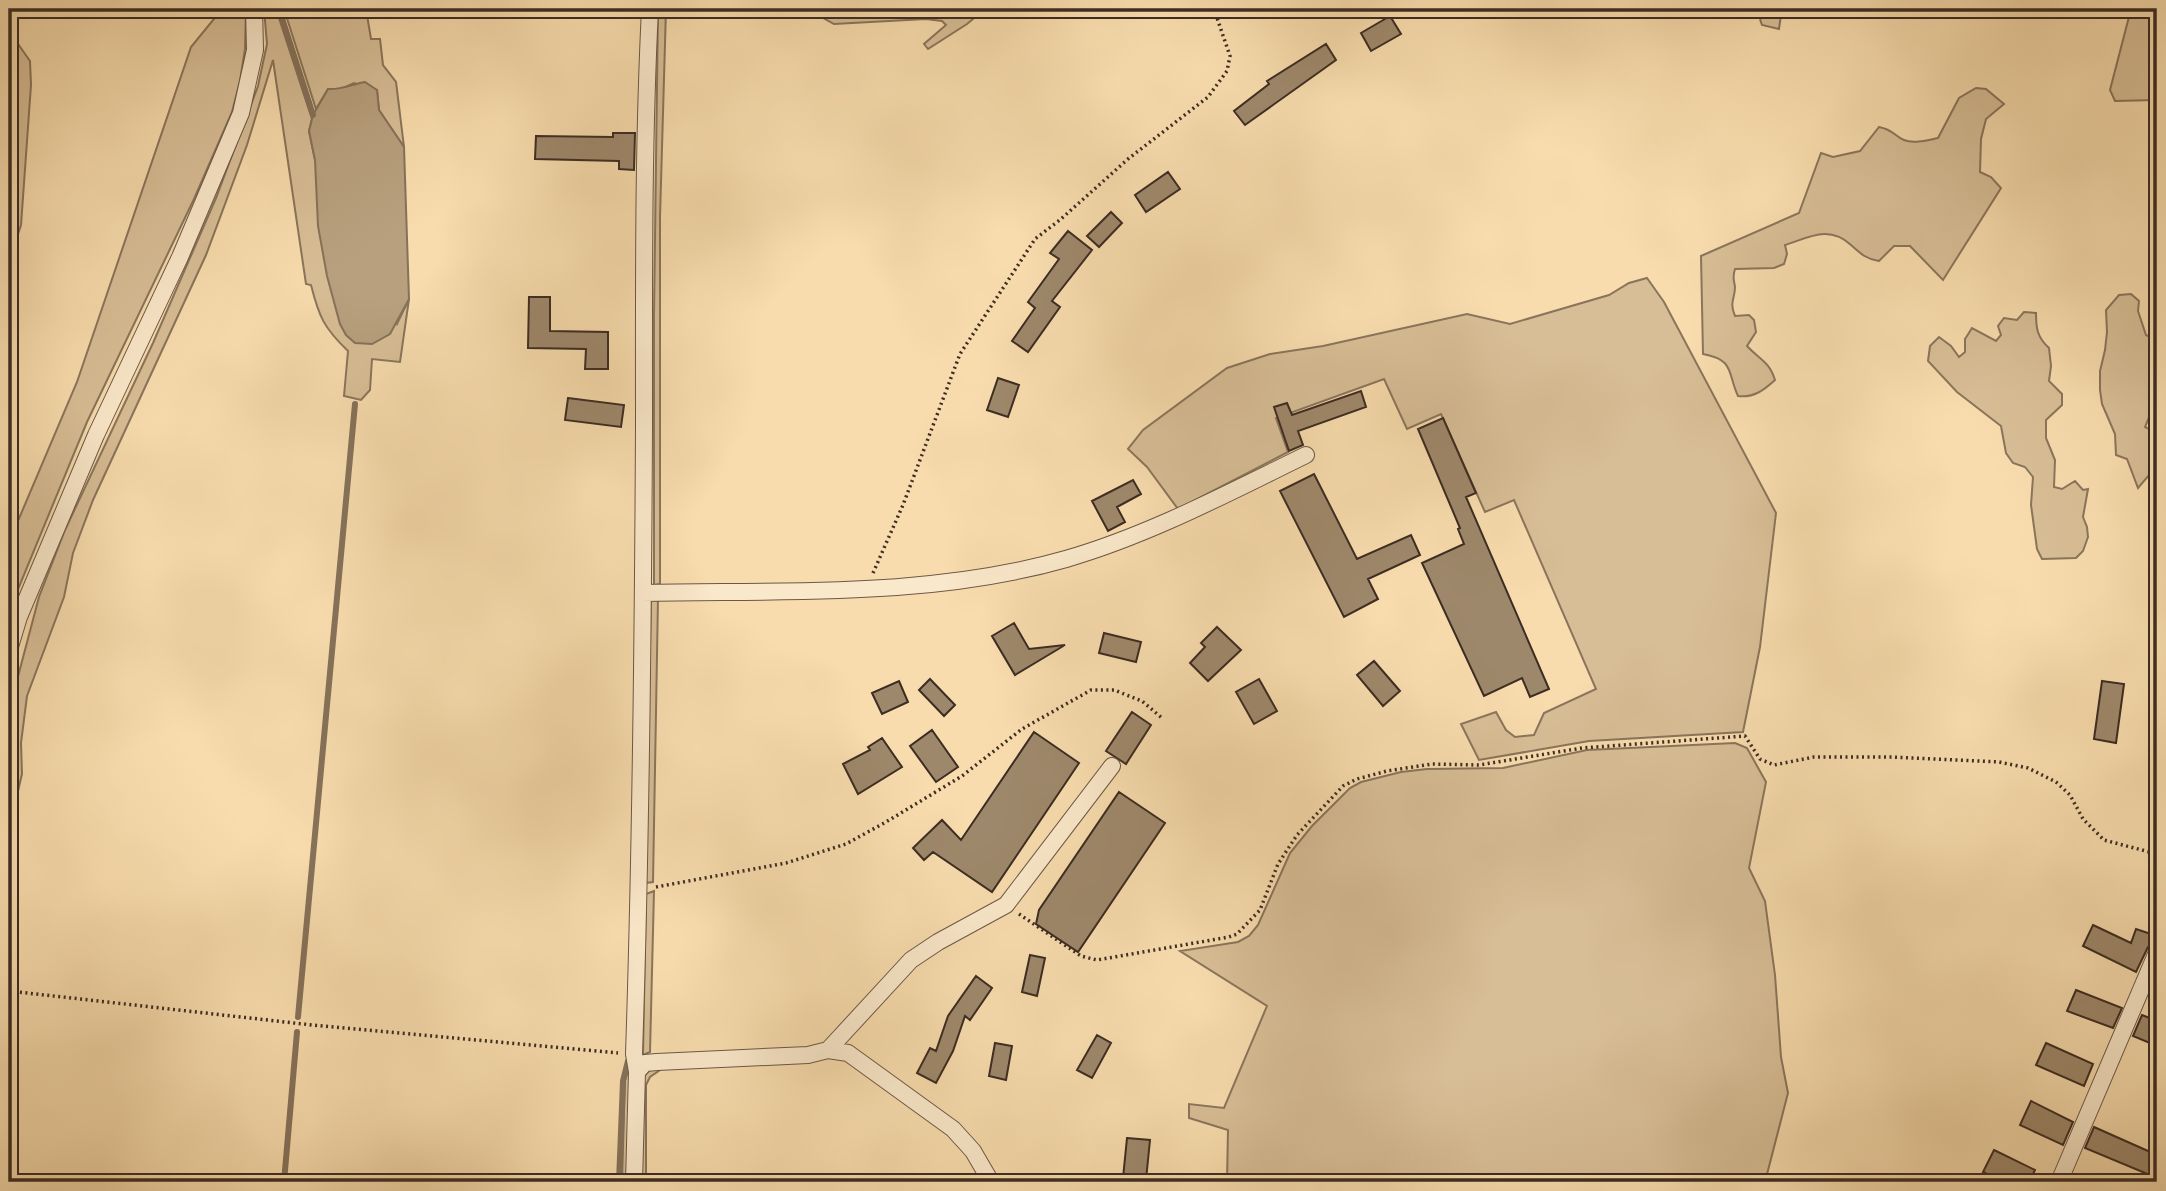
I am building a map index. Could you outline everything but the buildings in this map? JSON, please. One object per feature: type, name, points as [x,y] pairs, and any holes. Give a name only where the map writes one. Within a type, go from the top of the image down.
[{"type":"street","points":[[9,650],[19,617],[96,435],[180,257],[241,113],[255,50],[254,9]]},
{"type":"street","points":[[634,1182],[637,1072],[634,1054],[640,890],[645,106],[650,9]]},
{"type":"street","points":[[643,593],[867,588],[940,584],[1001,574],[1066,559],[1132,537],[1306,455]]},
{"type":"street","points":[[828,1050],[911,960],[1006,905],[1112,766]]},
{"type":"street","points":[[2059,1182],[2157,952]]},
{"type":"street","points":[[637,1072],[645,1063],[808,1055],[828,1050],[848,1053],[953,1129],[973,1150],[990,1182]]},
{"type":"path","points":[[867,588],[903,505],[960,354],[1035,240],[1128,159],[1208,97],[1227,71],[1230,56],[1214,9]]},
{"type":"path","points":[[640,890],[786,863],[846,844],[962,776],[1022,729],[1091,690],[1114,690],[1142,701],[1162,718]]},
{"type":"path","points":[[1006,905],[1081,956],[1097,960],[1228,937],[1237,934],[1260,910],[1286,849],[1343,786],[1357,779],[1432,764],[1479,765],[1582,748],[1745,736],[1760,759],[1774,765],[1814,757],[1892,757],[1999,762],[2028,768],[2056,782],[2070,796],[2083,819],[2104,840],[2157,854]]},
{"type":"path","points":[[9,991],[312,1026],[634,1054]]},
{"type":"shaded area","points":[[222,9],[246,9],[245,49],[232,112],[194,199],[87,422],[16,594],[9,618],[9,542],[77,382],[191,47]]},
{"type":"shaded area","points":[[264,9],[276,9],[312,119],[309,131],[315,160],[397,324],[409,299],[400,362],[372,359],[370,390],[361,400],[344,396],[348,351],[328,328],[320,314],[311,285],[306,284],[273,60],[247,145],[206,255],[93,500],[73,553],[64,597],[27,696],[21,743],[22,774],[9,830],[9,724],[16,684],[39,597],[65,530],[153,343],[216,198],[258,86],[267,44]]},
{"type":"shaded area","points":[[284,9],[366,9],[371,39],[380,39],[383,65],[396,82],[404,147],[379,110],[377,90],[354,83],[339,90],[328,89],[316,109]]},
{"type":"shaded area","points":[[658,9],[666,9],[660,217],[660,584],[654,585],[654,315]]},
{"type":"shaded area","points":[[807,9],[985,9],[928,49],[924,44],[946,25],[942,21],[926,19],[834,24]]},
{"type":"shaded area","points":[[1764,9],[1776,9],[1781,15],[1779,29],[1762,25],[1760,17]]},
{"type":"shaded area","points":[[2131,9],[2157,9],[2157,100],[2115,101],[2110,90]]},
{"type":"shaded area","points":[[9,31],[30,61],[31,85],[21,225],[9,261]]},
{"type":"shaded area","points":[[365,82],[377,90],[379,110],[404,147],[409,299],[390,334],[372,344],[355,343],[346,335],[340,324],[327,276],[318,226],[315,160],[309,131],[313,115],[328,89]]},
{"type":"shaded area","points":[[1976,88],[1986,89],[2004,104],[1986,119],[1981,139],[1980,172],[1991,177],[2001,188],[1943,280],[1910,246],[1894,246],[1879,261],[1864,256],[1843,239],[1827,234],[1811,236],[1785,245],[1787,254],[1784,264],[1774,268],[1735,269],[1733,311],[1735,316],[1749,315],[1754,320],[1756,332],[1747,346],[1767,365],[1775,380],[1749,396],[1738,396],[1725,364],[1703,354],[1701,256],[1799,213],[1821,153],[1833,157],[1860,151],[1879,127],[1908,141],[1938,138],[1959,98]]},
{"type":"shaded area","points":[[1647,278],[1664,302],[1776,513],[1760,647],[1743,732],[1589,741],[1479,760],[1461,724],[1496,712],[1506,730],[1515,737],[1534,735],[1544,713],[1596,689],[1514,500],[1485,512],[1441,414],[1407,429],[1384,379],[1276,418],[1288,452],[1178,509],[1147,467],[1128,449],[1143,430],[1227,368],[1270,354],[1323,346],[1467,314],[1510,324],[1609,295],[1629,283]]},
{"type":"shaded area","points":[[2131,294],[2139,301],[2138,311],[2146,335],[2157,341],[2157,398],[2145,427],[2157,433],[2157,449],[2151,459],[2156,467],[2138,488],[2127,459],[2116,455],[2115,434],[2102,404],[2100,390],[2100,371],[2107,332],[2106,310],[2119,295]]},
{"type":"shaded area","points":[[2024,312],[2036,313],[2038,332],[2049,348],[2049,381],[2062,394],[2062,405],[2046,420],[2046,438],[2055,460],[2054,487],[2062,489],[2075,481],[2083,490],[2088,489],[2083,517],[2088,537],[2083,551],[2076,558],[2042,559],[2037,549],[2031,505],[2033,477],[2025,467],[2013,463],[2006,453],[2001,426],[1957,392],[1928,361],[1930,346],[1939,337],[1951,346],[1959,357],[1965,352],[1965,339],[1972,328],[1996,341],[2001,335],[1998,326],[2004,318],[2017,320]]},
{"type":"shaded area","points":[[651,598],[658,599],[653,882],[645,883]]},
{"type":"shaded area","points":[[1735,743],[1747,748],[1766,782],[1749,868],[1765,901],[1775,975],[1781,1057],[1788,1093],[1765,1182],[1227,1182],[1228,1130],[1189,1118],[1189,1104],[1224,1108],[1267,1006],[1180,951],[1238,942],[1249,936],[1258,925],[1290,853],[1312,826],[1350,788],[1361,782],[1401,772],[1503,768],[1587,750]]},
{"type":"shaded area","points":[[654,891],[650,1052],[643,1055],[646,894]]},
{"type":"shaded area","points":[[631,1062],[630,1182],[622,1182],[625,1080]]},
{"type":"shaded area","points":[[666,1066],[650,1077],[646,1085],[646,1182],[640,1182],[641,1079],[651,1069]]},
{"type":"waterway","points":[[279,9],[313,115]]},
{"type":"waterway","points":[[298,1017],[355,404]]},
{"type":"waterway","points":[[284,1182],[297,1032]]},
{"type":"waterway","points":[[619,1182],[623,1081],[628,1061]]}]
